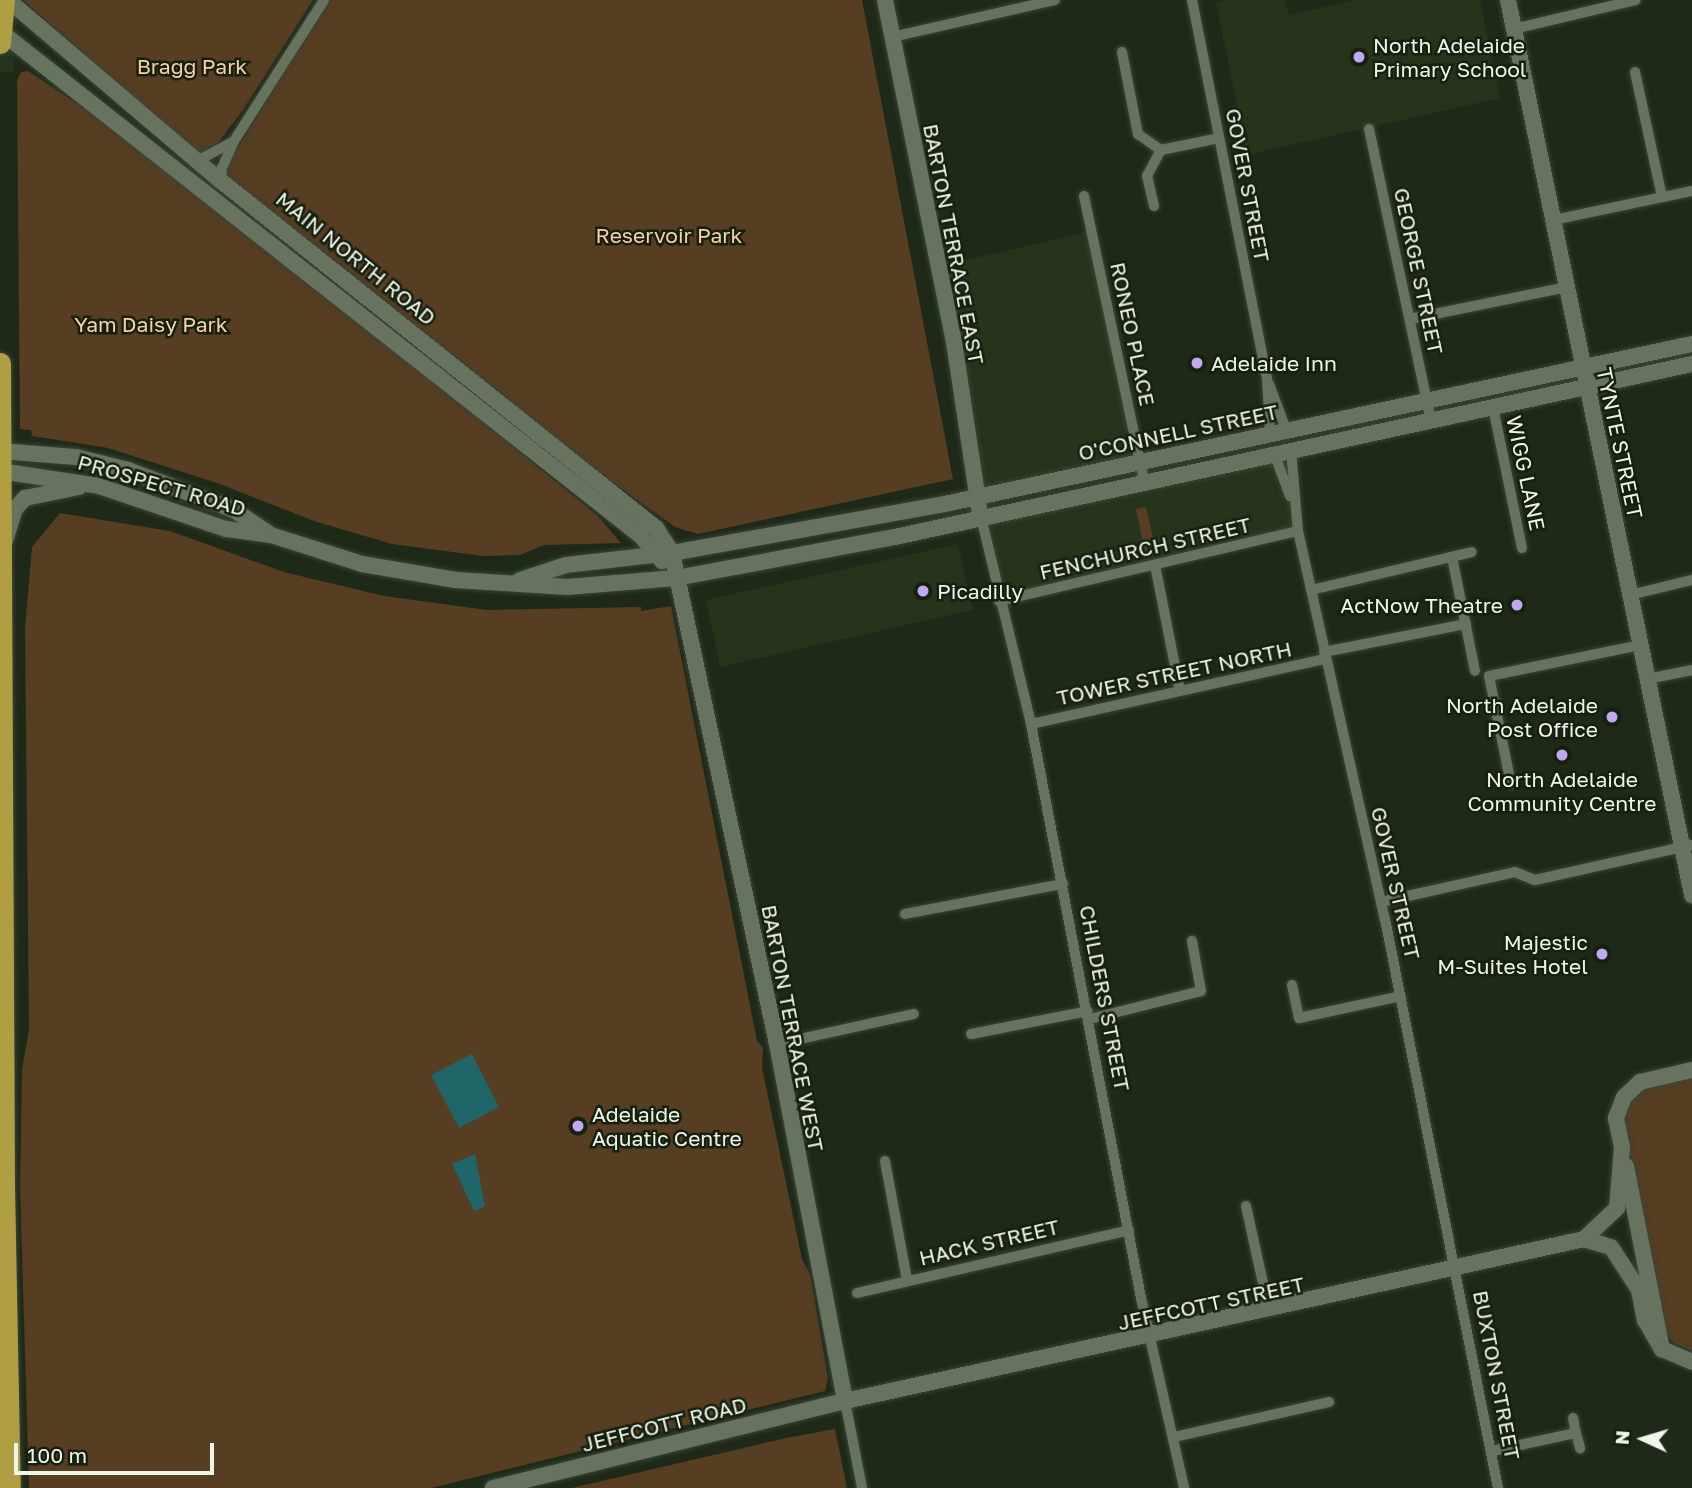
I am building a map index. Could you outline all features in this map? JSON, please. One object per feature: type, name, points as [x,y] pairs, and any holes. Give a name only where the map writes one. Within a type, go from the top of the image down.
[{"type":"highway","points":[[0,43],[6,0]]},
{"type":"highway","points":[[0,363],[3,548],[0,706],[2,1195],[10,1488]]},
{"type":"main road","name":"MAIN NORTH ROAD","points":[[6,0],[221,181],[656,528],[664,554]]},
{"type":"main road","name":"BARTON TERRACE EAST","points":[[884,0],[954,342],[981,517]]},
{"type":"main road","name":"TYNTE STREET","points":[[1507,0],[1647,678],[1687,846],[1692,895]]},
{"type":"main road","name":"MAIN NORTH ROAD","points":[[0,31],[664,554]]},
{"type":"main road","name":"O'CONNELL STREET","points":[[664,554],[976,498],[1426,398],[1692,344]]},
{"type":"main road","name":"O'CONNELL STREET","points":[[676,578],[981,517],[1692,363]]},
{"type":"main road","points":[[1286,429],[1291,450]]},
{"type":"main road","points":[[1270,433],[1273,453]]},
{"type":"main road","name":"PROSPECT ROAD","points":[[1,461],[76,457],[128,470],[234,510],[271,535]]},
{"type":"main road","name":"PROSPECT ROAD","points":[[1,461],[99,486],[226,529],[271,535],[386,568],[456,580],[567,587],[676,578]]},
{"type":"main road","points":[[3,548],[15,509],[25,498],[55,489],[99,486]]},
{"type":"main road","points":[[664,554],[676,578]]},
{"type":"main road","name":"PROSPECT ROAD","points":[[511,582],[566,565],[664,554]]},
{"type":"main road","name":"BARTON TERRACE WEST","points":[[676,578],[777,1044],[845,1401]]},
{"type":"main road","points":[[1662,1349],[1616,1118],[1624,1097],[1640,1082],[1692,1070]]},
{"type":"main road","points":[[1622,1147],[1617,1208],[1584,1239],[1611,1248],[1625,1264],[1639,1290],[1645,1320],[1662,1349],[1692,1362]]},
{"type":"main road","name":"JEFFCOTT STREET","points":[[845,1401],[1153,1337],[1584,1239]]},
{"type":"main road","name":"JEFFCOTT ROAD","points":[[493,1488],[845,1401]]},
{"type":"street","points":[[221,181],[222,169],[234,141],[324,0]]},
{"type":"street","points":[[892,37],[1055,0]]},
{"type":"street","name":"GOVER STREET","points":[[1192,0],[1267,378],[1270,433]]},
{"type":"street","points":[[1514,29],[1636,0]]},
{"type":"street","points":[[1122,52],[1138,134],[1161,150],[1219,138]]},
{"type":"street","points":[[1635,72],[1662,197]]},
{"type":"street","name":"GEORGE STREET","points":[[1369,129],[1431,420]]},
{"type":"street","points":[[197,161],[234,141]]},
{"type":"street","points":[[1154,206],[1147,176],[1161,150]]},
{"type":"street","points":[[1553,220],[1692,191]]},
{"type":"street","name":"RONEO PLACE","points":[[1084,196],[1144,481]]},
{"type":"street","points":[[1410,319],[1567,288]]},
{"type":"street","name":"GOVER STREET","points":[[1267,378],[1286,429]]},
{"type":"street","name":"WIGG LANE","points":[[1493,407],[1522,548]]},
{"type":"street","name":"GOVER STREET","points":[[1291,450],[1298,531],[1381,902],[1458,1269]]},
{"type":"street","name":"GOVER STREET","points":[[1273,453],[1294,505]]},
{"type":"street","name":"CHILDERS STREET","points":[[981,517],[999,601],[1031,724],[1129,1230],[1184,1488]]},
{"type":"street","name":"FENCHURCH STREET","points":[[999,601],[1298,531]]},
{"type":"street","points":[[1311,590],[1472,552]]},
{"type":"street","points":[[1452,556],[1475,671]]},
{"type":"street","points":[[1155,565],[1180,691]]},
{"type":"street","points":[[1630,594],[1692,580]]},
{"type":"street","name":"TOWER STREET NORTH","points":[[1031,724],[1466,624]]},
{"type":"street","points":[[1511,784],[1489,676],[1640,645]]},
{"type":"street","points":[[1647,678],[1692,670]]},
{"type":"street","points":[[1381,902],[1515,872],[1535,880],[1687,846]]},
{"type":"street","points":[[905,914],[1063,884]]},
{"type":"street","points":[[971,1034],[1089,1015],[1201,991],[1192,941]]},
{"type":"street","points":[[1292,985],[1299,1018],[1401,996]]},
{"type":"street","points":[[777,1044],[914,1014]]},
{"type":"street","points":[[885,1161],[906,1280]]},
{"type":"street","points":[[1246,1206],[1269,1311]]},
{"type":"street","name":"HACK STREET","points":[[857,1293],[1129,1230]]},
{"type":"street","name":"BUXTON STREET","points":[[1458,1269],[1498,1488]]},
{"type":"street","name":"BARTON TERRACE WEST","points":[[845,1401],[862,1488]]},
{"type":"street","points":[[1174,1437],[1329,1402]]},
{"type":"street","points":[[1573,1418],[1580,1448]]},
{"type":"street","points":[[1492,1451],[1576,1433]]},
{"type":"shaded area","name":"North Adelaide Primary School","points":[[1228,0],[1285,0],[1289,15],[1356,0],[1480,0],[1500,98],[1247,155],[1216,3]]},
{"type":"shaded area","points":[[0,8],[14,18],[14,72],[0,72]]},
{"type":"shaded area","points":[[1091,231],[1140,461],[976,497],[941,276],[957,262]]},
{"type":"shaded area","points":[[1291,450],[1298,531],[999,601],[981,517]]},
{"type":"shaded area","points":[[958,544],[973,610],[720,667],[706,600]]},
{"type":"green space","name":"Bragg Park","points":[[23,0],[313,0],[243,110],[218,143],[201,152],[194,151]]},
{"type":"green space","name":"Reservoir Park","points":[[330,0],[862,0],[953,479],[698,534],[675,527],[508,407],[225,177],[224,169]]},
{"type":"green space","name":"Yam Daisy Park","points":[[28,71],[88,111],[329,297],[598,516],[621,543],[544,545],[520,555],[483,556],[392,544],[314,521],[220,484],[108,448],[32,436],[31,430],[20,429],[17,80],[21,72]]},
{"type":"green space","points":[[1146,507],[1155,547],[1145,553],[1136,509]]},
{"type":"green space","points":[[60,513],[170,531],[284,572],[384,596],[487,610],[641,607],[641,611],[671,606],[757,1041],[763,1048],[762,1068],[802,1259],[810,1274],[828,1378],[825,1391],[431,1488],[29,1488],[20,1186],[22,1070],[29,1029],[25,628],[32,547]]},
{"type":"green space","points":[[1692,1074],[1692,1351],[1675,1344],[1665,1333],[1622,1132],[1624,1106],[1646,1084]]},
{"type":"green space","points":[[835,1429],[847,1488],[572,1488],[786,1438]]},
{"type":"water","points":[[472,1054],[499,1107],[459,1128],[431,1075]]},
{"type":"water","points":[[475,1154],[485,1206],[474,1211],[452,1164]]},
{"type":"place","name":"North Adelaide Primary School","points":[[1359,57]]},
{"type":"place","name":"Adelaide Inn","points":[[1197,363]]},
{"type":"place","name":"Picadilly","points":[[923,591]]},
{"type":"place","name":"ActNow Theatre","points":[[1517,605]]},
{"type":"place","name":"North Adelaide Post Office","points":[[1612,717]]},
{"type":"place","name":"North Adelaide Community Centre","points":[[1562,755]]},
{"type":"place","name":"Majestic M-Suites Hotel","points":[[1602,954]]},
{"type":"place","name":"Adelaide Aquatic Centre","points":[[578,1126]]}]
